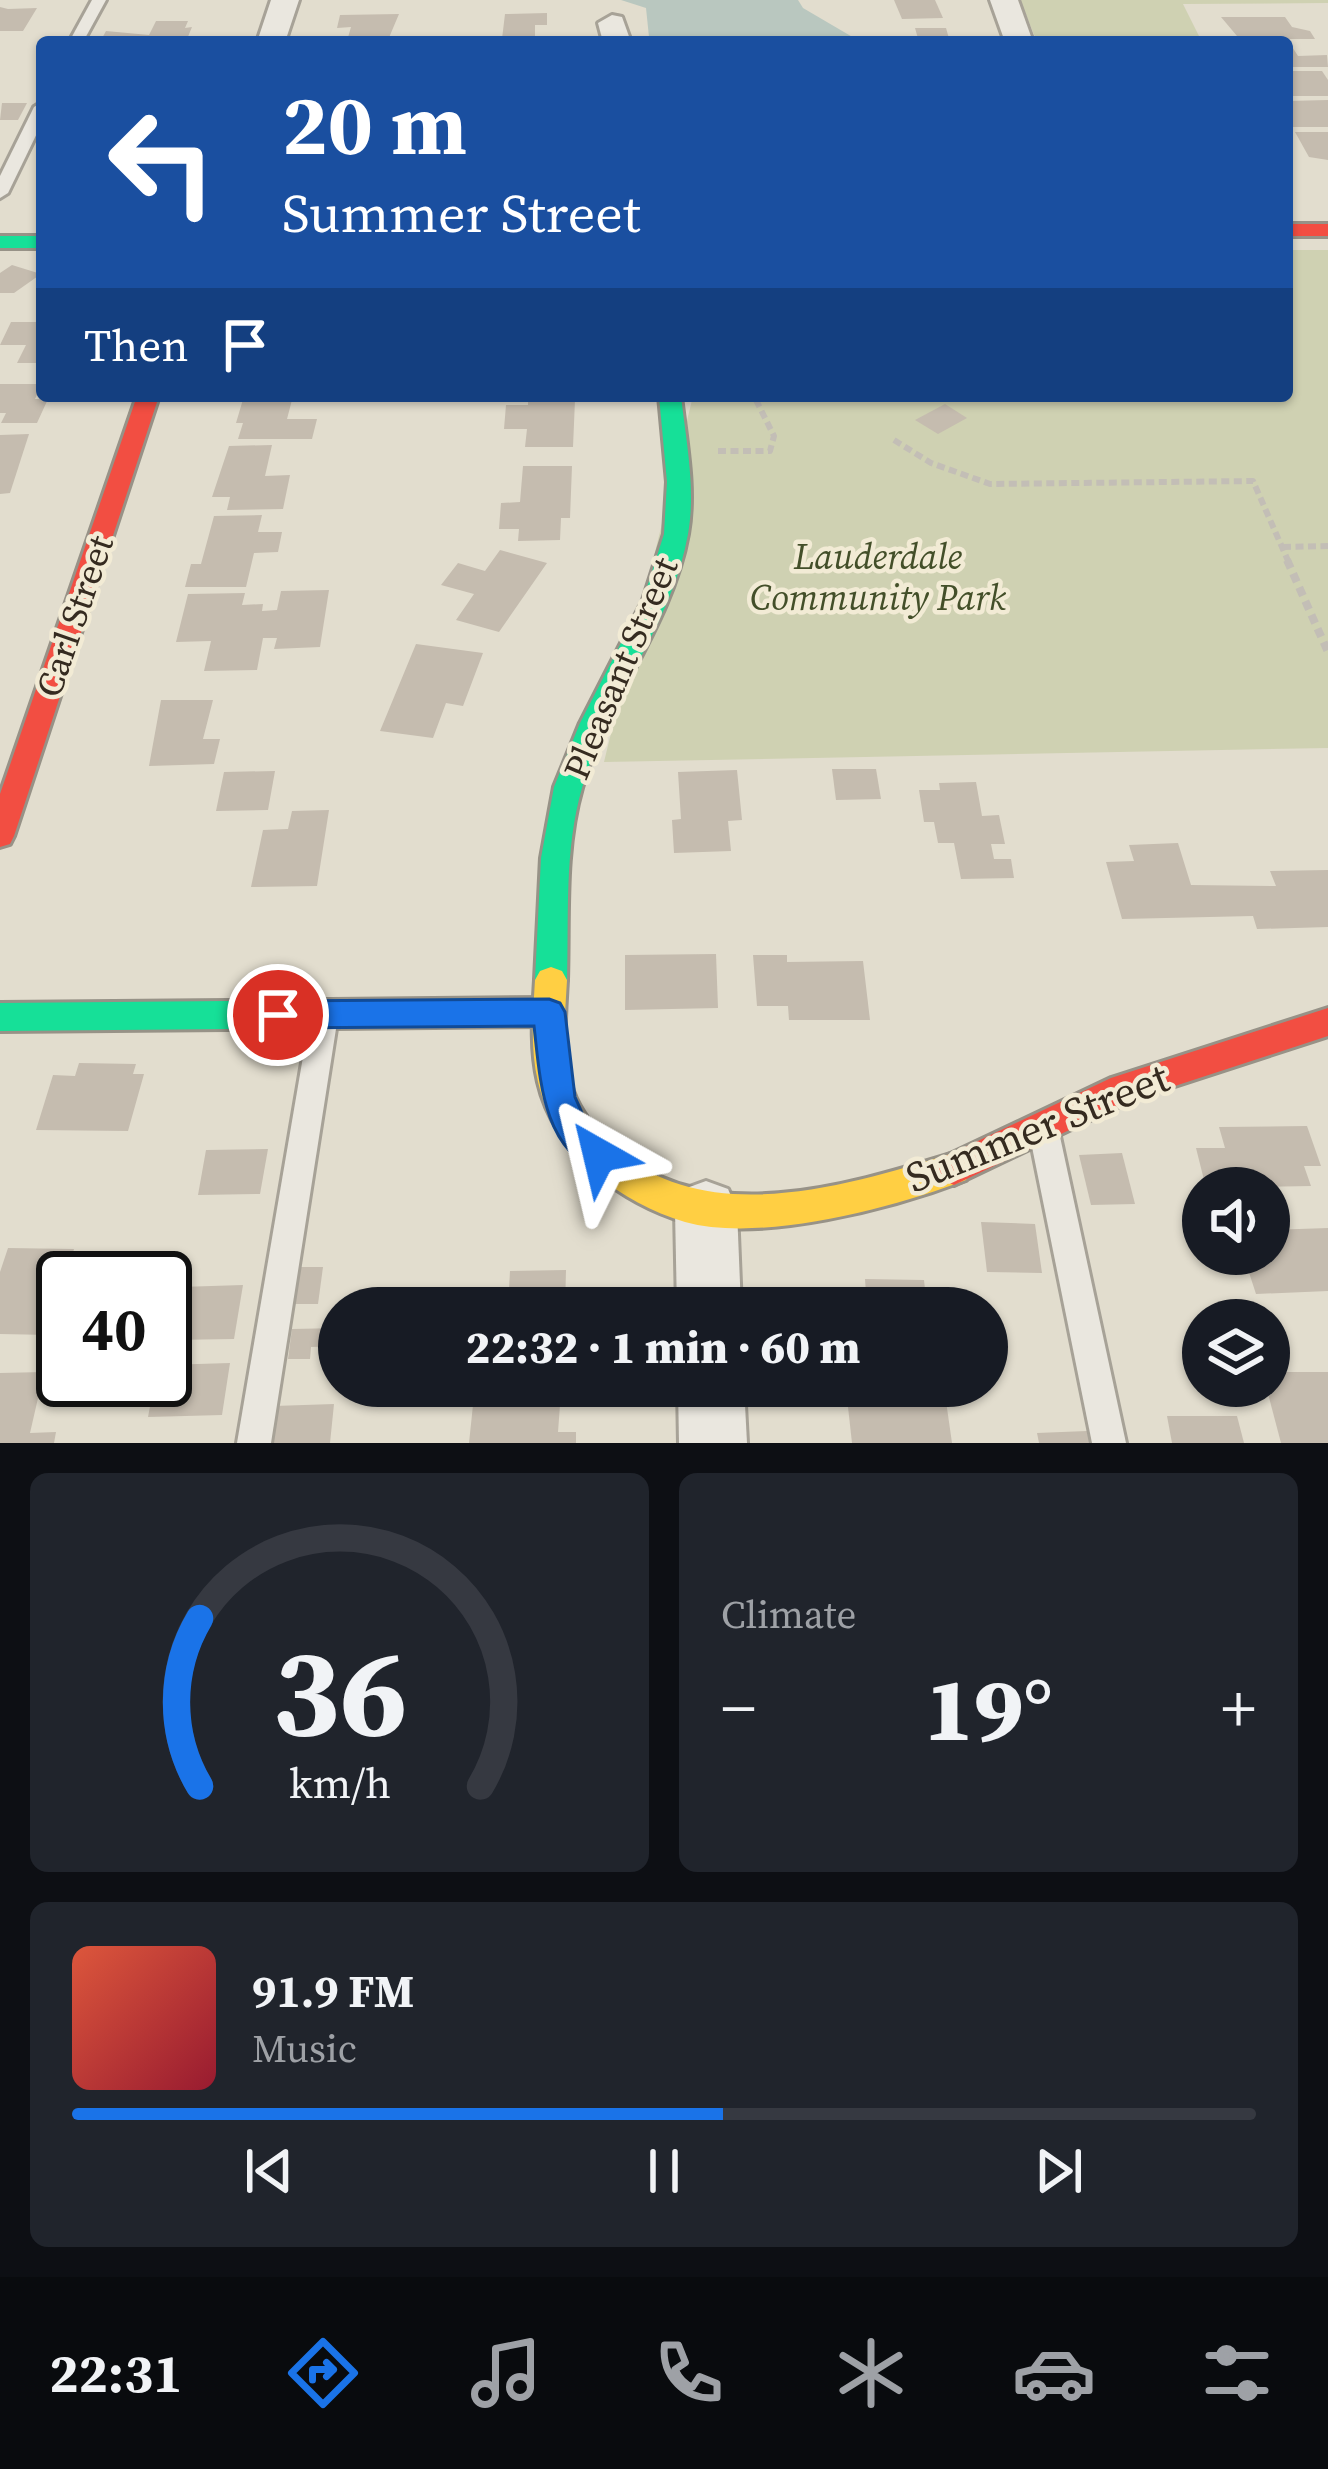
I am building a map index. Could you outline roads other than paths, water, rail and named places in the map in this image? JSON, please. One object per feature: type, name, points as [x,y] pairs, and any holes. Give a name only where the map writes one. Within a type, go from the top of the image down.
[{"type":"street","points":[[273,36],[285,0]]},
{"type":"street","points":[[1004,0],[1017,36]]},
{"type":"street","points":[[1293,230],[1328,230]]},
{"type":"street","points":[[0,242],[36,242]]},
{"type":"street","name":"Carl Street","points":[[0,836],[146,402]]},
{"type":"street","name":"Pleasant Street","points":[[549,1012],[567,790],[659,590],[676,531],[670,402]]},
{"type":"street","points":[[0,1017],[549,1012]]},
{"type":"street","name":"Summer Street","points":[[549,1012],[558,1097],[572,1128],[628,1175],[668,1197],[706,1210],[802,1203],[877,1191],[964,1165],[1044,1130],[1092,1101],[1172,1070],[1328,1022]]},
{"type":"street","points":[[706,1210],[708,1287]]},
{"type":"street","points":[[711,1407],[712,1443]]},
{"type":"lane","points":[[79,36],[99,0]]},
{"type":"lane","points":[[0,193],[36,118]]},
{"type":"lane","points":[[254,1443],[324,1014]]},
{"type":"lane","points":[[1044,1130],[1109,1443]]},
{"type":"park label","name":"Lauderdale Community Park","points":[[878,576]]}]
